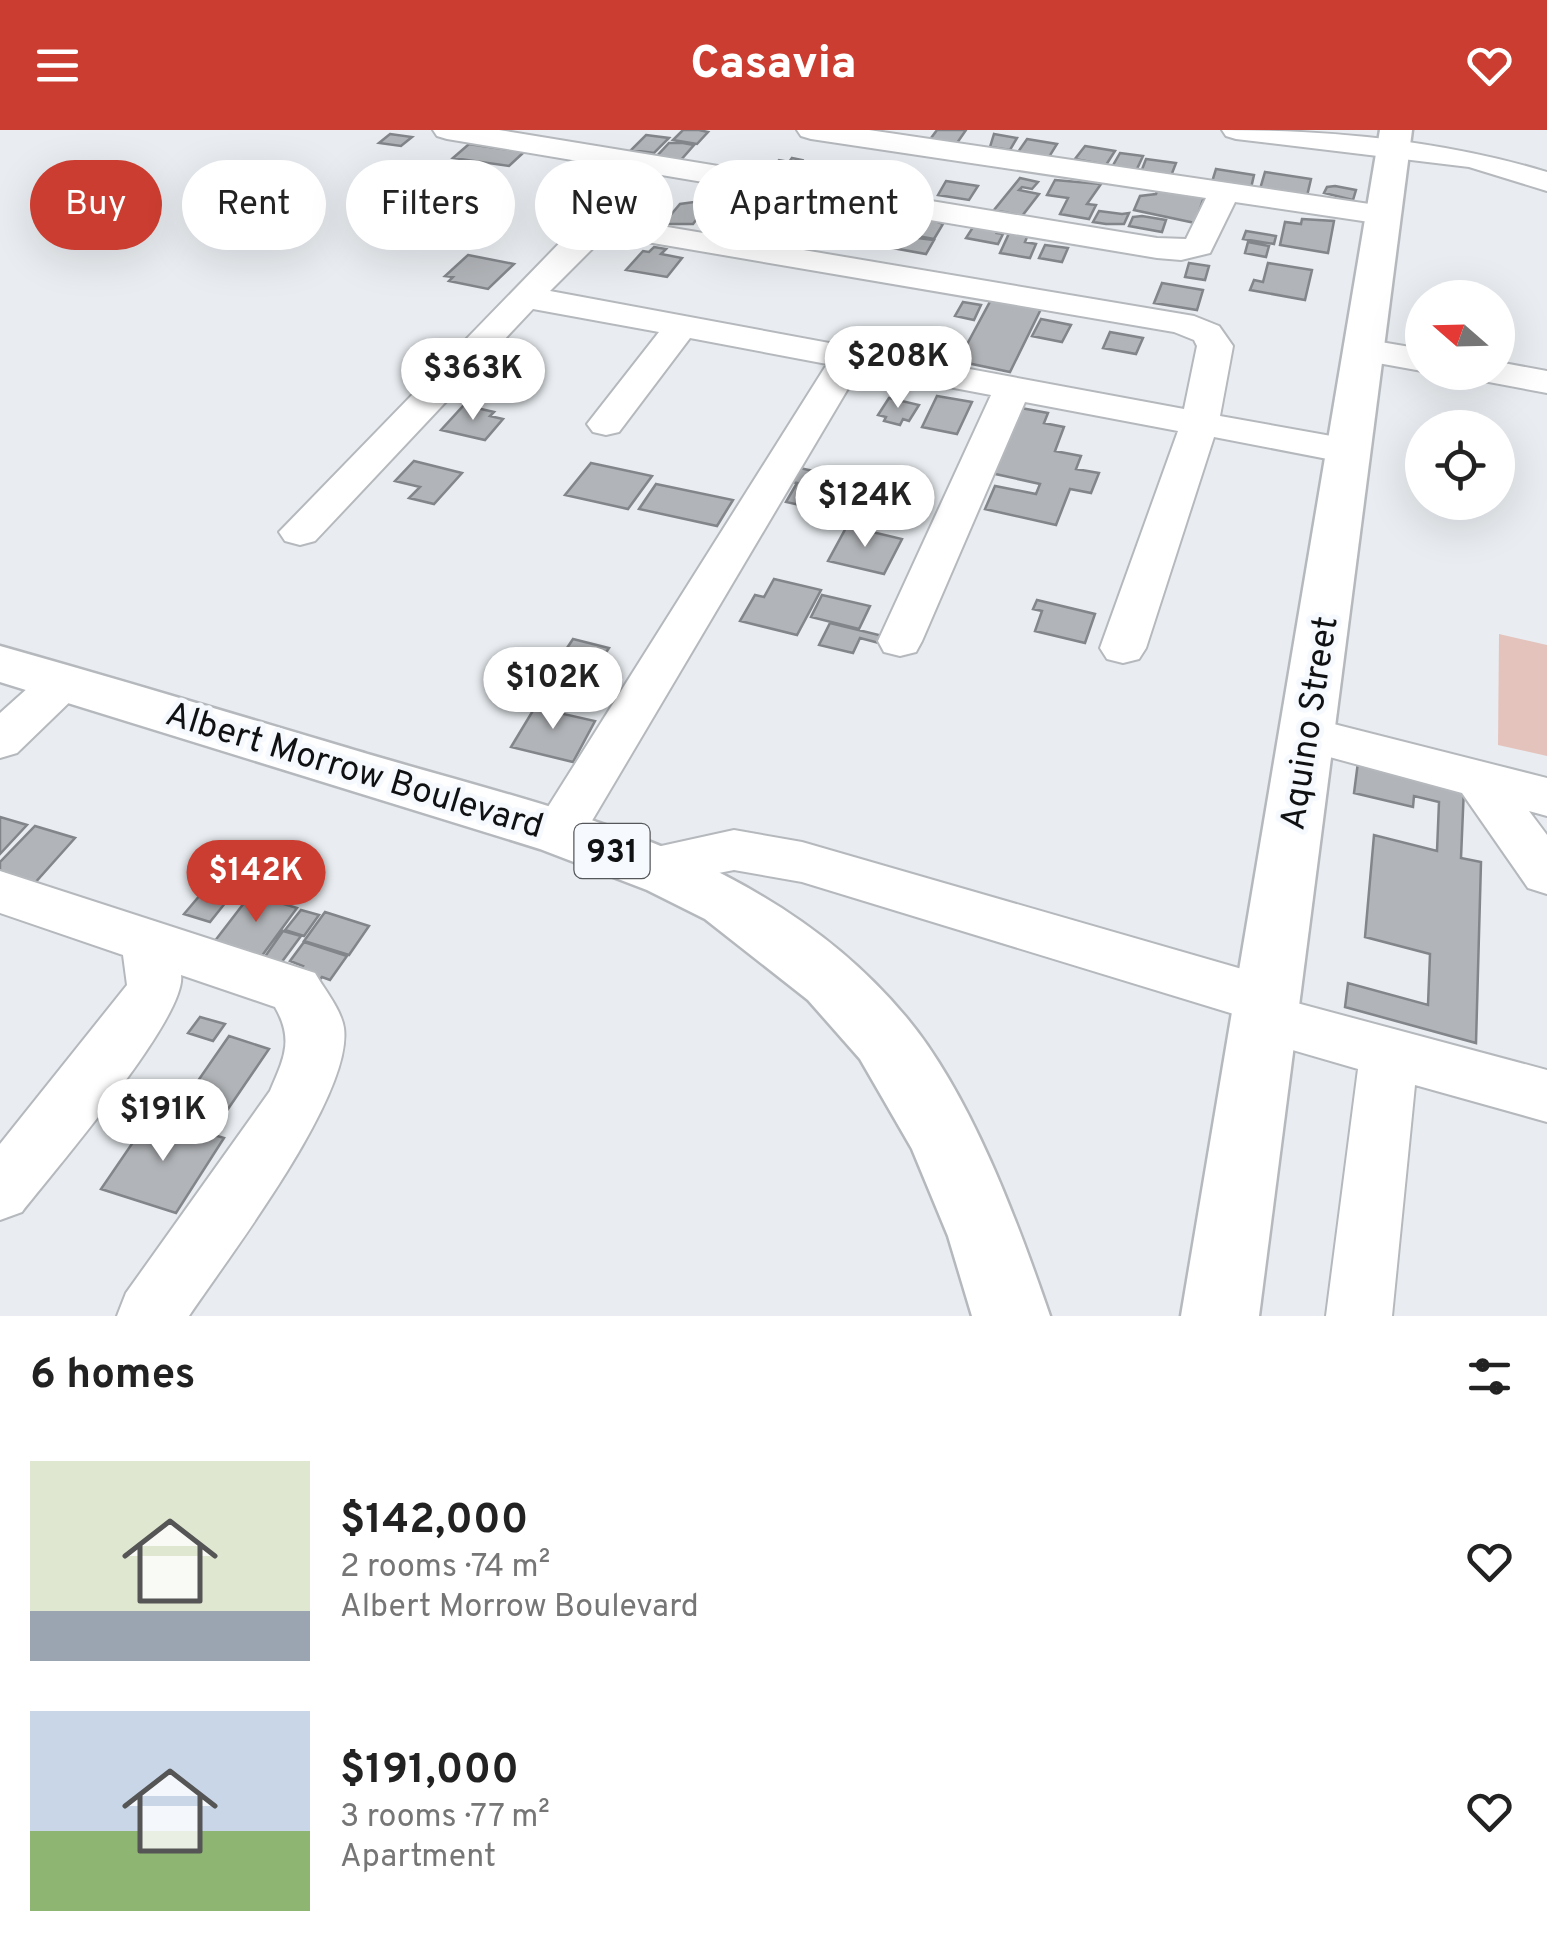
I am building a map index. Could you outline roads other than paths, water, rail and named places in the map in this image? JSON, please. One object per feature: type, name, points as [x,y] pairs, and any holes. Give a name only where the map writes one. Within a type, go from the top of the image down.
[{"type":"main road","name":"Aquino Street","points":[[1220,1316],[1394,141]]},
{"type":"main road","name":"Albert Morrow Boulevard","points":[[0,664],[559,832],[652,866],[727,902],[830,981],[884,1039],[940,1133],[985,1236],[1010,1316]]},
{"type":"street","points":[[448,130],[583,140],[693,162]]},
{"type":"street","points":[[812,130],[1383,215]]},
{"type":"street","points":[[1236,130],[1394,141],[1547,182]]},
{"type":"street","points":[[934,179],[954,151]]},
{"type":"street","points":[[934,209],[1181,250],[1200,246],[1225,192]]},
{"type":"street","points":[[300,532],[590,230],[608,225],[1182,323],[1207,333],[1216,346],[1200,423],[1122,648]]},
{"type":"street","points":[[525,298],[1348,450]]},
{"type":"street","points":[[606,424],[682,326]]},
{"type":"street","points":[[1363,350],[1405,357]]},
{"type":"street","points":[[559,832],[849,357]]},
{"type":"street","points":[[1515,376],[1547,382]]},
{"type":"street","points":[[900,641],[1012,389]]},
{"type":"street","points":[[0,741],[64,682]]},
{"type":"street","points":[[1306,734],[1547,797]]},
{"type":"street","points":[[1477,777],[1547,874]]},
{"type":"street","points":[[652,866],[734,850],[802,862],[1388,1053],[1547,1096]]},
{"type":"street","points":[[9,907],[149,944],[294,990],[315,1025],[314,1056],[292,1108],[150,1316]]},
{"type":"street","points":[[0,1191],[144,1010],[156,985],[149,944]]},
{"type":"street","points":[[1359,1316],[1388,1053]]}]
